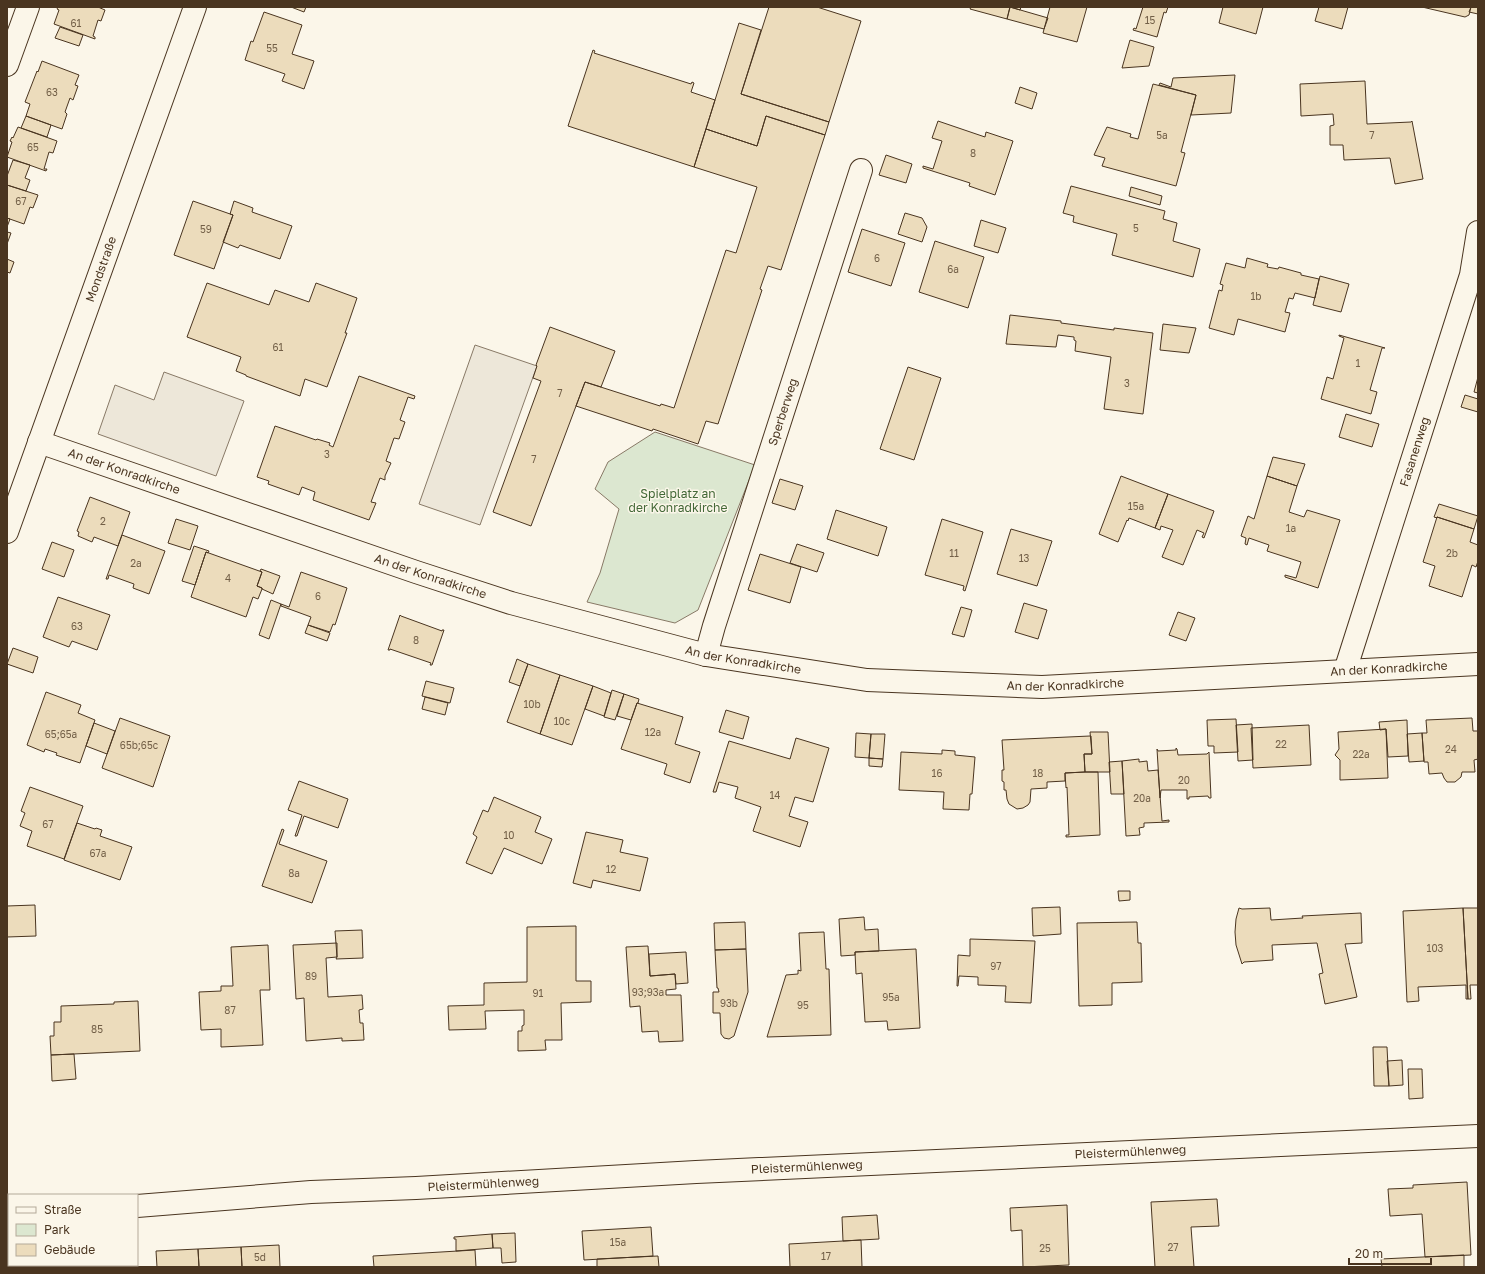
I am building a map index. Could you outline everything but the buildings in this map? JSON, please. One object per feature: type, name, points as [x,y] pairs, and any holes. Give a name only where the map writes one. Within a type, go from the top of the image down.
[{"type":"street","points":[[9,52],[28,7]]},
{"type":"street","name":"Mondstraße","points":[[7,532],[195,7]]},
{"type":"street","name":"Sperberweg","points":[[706,655],[714,626],[861,170]]},
{"type":"street","name":"Fasanenweg","points":[[1345,671],[1471,275],[1478,232]]},
{"type":"street","name":"An der Konradkirche","points":[[39,442],[504,601],[706,655],[867,680],[1042,687],[1478,664]]},
{"type":"street","name":"Pleistermühlenweg","points":[[138,1206],[311,1192],[416,1188],[696,1172],[1478,1136]]},
{"type":"green space","name":"Spielplatz an der Konradkirche","points":[[655,432],[755,465],[698,610],[675,623],[587,602],[600,573],[619,509],[595,489],[608,462]]},
{"type":"shaded area","points":[[475,345],[537,366],[480,525],[419,504]]},
{"type":"shaded area","points":[[164,372],[244,401],[216,476],[98,434],[115,385],[154,400]]}]
